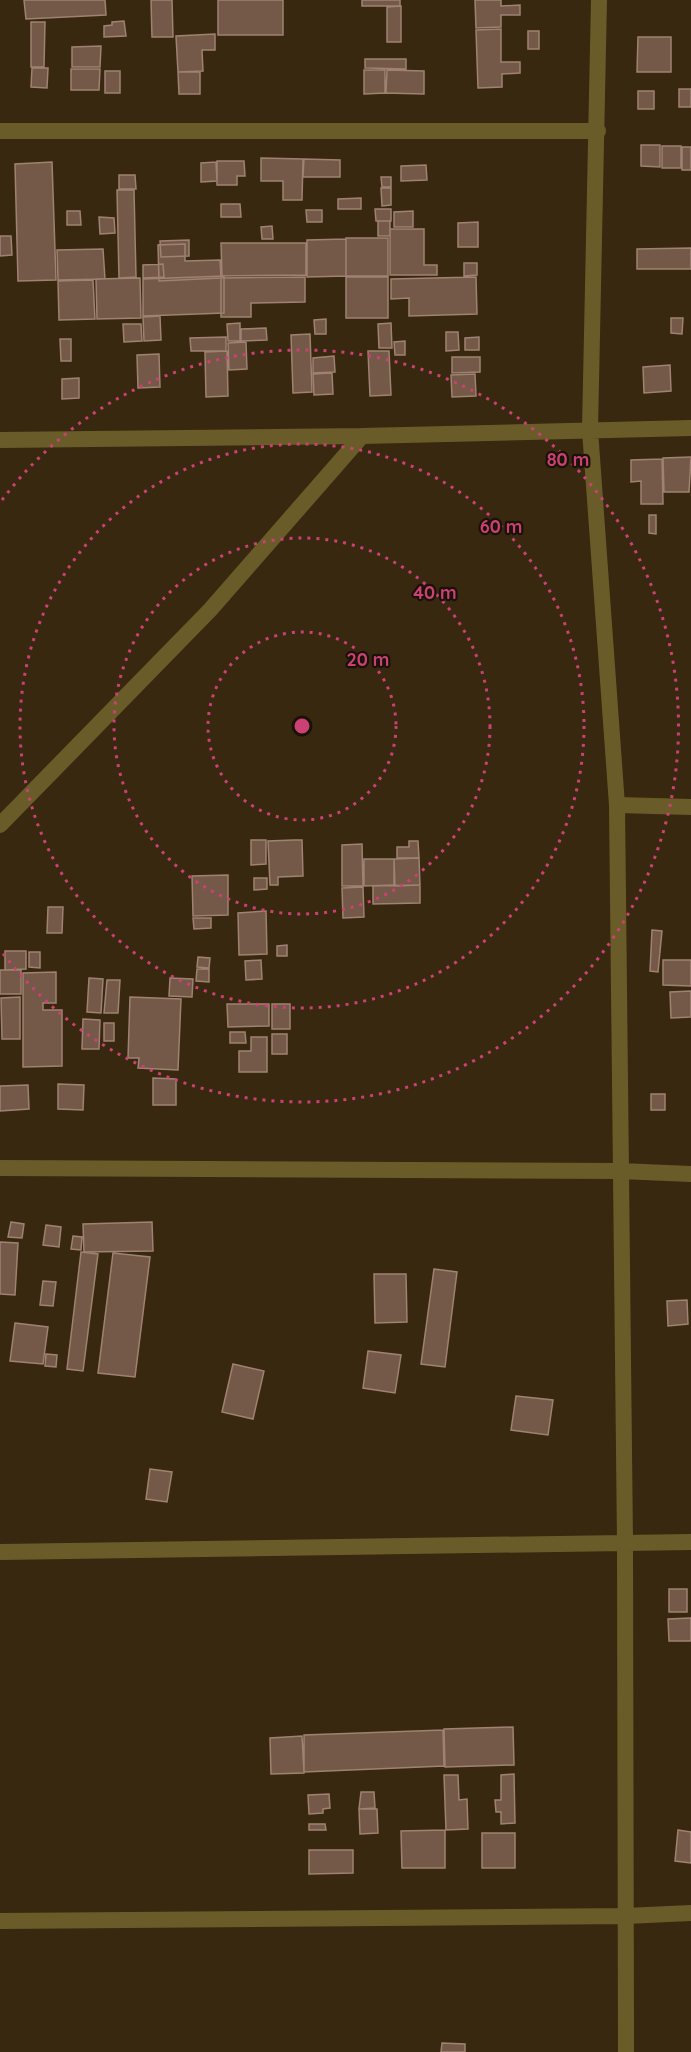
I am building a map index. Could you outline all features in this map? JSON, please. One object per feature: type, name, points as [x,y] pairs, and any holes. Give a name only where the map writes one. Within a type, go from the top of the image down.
[{"type":"street","points":[[599,0],[590,430],[617,806],[625,1542],[626,2052]]},
{"type":"street","points":[[0,131],[597,131]]},
{"type":"street","points":[[0,440],[362,436],[691,428]]},
{"type":"street","points":[[0,825],[210,610],[362,436]]},
{"type":"street","points":[[617,806],[691,807]]},
{"type":"street","points":[[0,1168],[620,1171],[691,1174]]},
{"type":"street","points":[[0,1552],[691,1542]]},
{"type":"street","points":[[0,1921],[626,1916],[691,1913]]},
{"type":"building","points":[[24,0],[105,0],[106,15],[26,19]]},
{"type":"building","points":[[151,0],[172,0],[173,37],[152,37]]},
{"type":"building","points":[[218,0],[283,0],[283,35],[218,35]]},
{"type":"building","points":[[362,0],[400,0],[400,6],[362,6]]},
{"type":"building","points":[[475,0],[501,0],[501,6],[520,5],[520,15],[501,15],[501,27],[476,28]]},
{"type":"building","points":[[401,6],[401,42],[387,42],[387,7]]},
{"type":"building","points":[[124,21],[126,36],[104,37],[104,26],[112,25],[112,22]]},
{"type":"building","points":[[31,22],[45,22],[44,67],[31,67]]},
{"type":"building","points":[[501,29],[501,62],[520,62],[520,73],[502,74],[502,87],[478,88],[476,30]]},
{"type":"building","points":[[528,31],[539,31],[539,49],[528,49]]},
{"type":"building","points":[[215,34],[215,50],[202,50],[203,71],[178,72],[176,36]]},
{"type":"building","points":[[638,37],[671,37],[671,72],[637,72]]},
{"type":"building","points":[[101,46],[100,67],[72,67],[72,47]]},
{"type":"building","points":[[365,59],[406,59],[406,69],[365,68]]},
{"type":"building","points":[[32,68],[48,68],[47,88],[31,87]]},
{"type":"building","points":[[71,69],[100,69],[99,90],[71,90]]},
{"type":"building","points":[[364,70],[385,70],[385,93],[364,94]]},
{"type":"building","points":[[387,70],[424,71],[424,94],[386,93]]},
{"type":"building","points":[[105,71],[120,71],[120,93],[105,93]]},
{"type":"building","points":[[178,72],[200,72],[200,94],[179,94]]},
{"type":"building","points":[[679,89],[691,89],[691,107],[679,107]]},
{"type":"building","points":[[638,91],[654,91],[654,109],[638,109]]},
{"type":"building","points":[[641,145],[660,145],[660,167],[641,166]]},
{"type":"building","points":[[662,146],[681,146],[681,168],[662,168]]},
{"type":"building","points":[[682,147],[691,147],[691,170],[682,170]]},
{"type":"building","points":[[261,158],[303,159],[302,200],[283,200],[283,181],[261,181]]},
{"type":"building","points":[[304,159],[340,160],[340,177],[303,177]]},
{"type":"building","points":[[217,161],[244,161],[245,176],[237,176],[237,185],[217,185]]},
{"type":"building","points":[[52,162],[56,280],[18,281],[15,164]]},
{"type":"building","points":[[216,162],[217,181],[201,182],[201,163]]},
{"type":"building","points":[[426,165],[427,180],[401,181],[401,166]]},
{"type":"building","points":[[119,175],[135,175],[136,189],[119,189]]},
{"type":"building","points":[[381,177],[391,177],[391,187],[382,187]]},
{"type":"building","points":[[381,188],[391,188],[391,205],[382,206]]},
{"type":"building","points":[[117,190],[134,190],[136,277],[119,278]]},
{"type":"building","points":[[361,198],[361,209],[338,209],[338,199]]},
{"type":"building","points":[[221,204],[240,204],[241,217],[221,217]]},
{"type":"building","points":[[375,209],[391,209],[391,221],[376,221]]},
{"type":"building","points":[[306,210],[322,210],[322,222],[307,222]]},
{"type":"building","points":[[67,211],[80,211],[81,225],[67,225]]},
{"type":"building","points":[[413,211],[413,227],[394,227],[394,212]]},
{"type":"building","points":[[99,217],[114,218],[115,233],[100,234]]},
{"type":"building","points":[[378,221],[390,221],[390,236],[378,236]]},
{"type":"building","points":[[478,222],[478,247],[458,247],[458,223]]},
{"type":"building","points":[[272,226],[273,239],[262,239],[261,227]]},
{"type":"building","points":[[390,229],[424,229],[424,265],[437,265],[437,275],[390,275]]},
{"type":"building","points":[[0,236],[11,236],[12,255],[0,256]]},
{"type":"building","points":[[346,238],[388,238],[388,276],[346,276]]},
{"type":"building","points":[[346,239],[346,276],[307,277],[307,240]]},
{"type":"building","points":[[189,240],[189,256],[161,257],[160,241]]},
{"type":"building","points":[[221,243],[306,243],[306,275],[222,276]]},
{"type":"building","points":[[185,244],[185,261],[220,260],[221,278],[159,281],[158,245]]},
{"type":"building","points":[[691,248],[691,269],[637,269],[637,249]]},
{"type":"building","points":[[103,249],[105,279],[58,280],[57,250]]},
{"type":"building","points":[[464,263],[477,263],[477,275],[464,276]]},
{"type":"building","points":[[163,264],[164,277],[143,278],[143,265]]},
{"type":"building","points":[[224,276],[224,313],[143,316],[143,279]]},
{"type":"building","points":[[305,277],[305,302],[251,303],[251,317],[221,317],[221,278]]},
{"type":"building","points":[[346,277],[388,277],[388,318],[346,318]]},
{"type":"building","points":[[476,277],[477,314],[409,316],[409,298],[391,299],[391,279]]},
{"type":"building","points":[[140,278],[141,318],[97,319],[96,279]]},
{"type":"building","points":[[93,280],[95,319],[59,320],[58,281]]},
{"type":"building","points":[[160,316],[161,340],[144,341],[143,317]]},
{"type":"building","points":[[671,318],[683,318],[682,334],[671,333]]},
{"type":"building","points":[[326,319],[326,334],[315,334],[314,320]]},
{"type":"building","points":[[240,323],[240,341],[228,341],[227,324]]},
{"type":"building","points":[[391,323],[392,348],[379,348],[378,324]]},
{"type":"building","points":[[123,324],[141,324],[142,341],[124,342]]},
{"type":"building","points":[[266,328],[267,340],[241,341],[241,329]]},
{"type":"building","points":[[446,332],[458,332],[459,350],[446,351]]},
{"type":"building","points":[[310,334],[312,392],[293,393],[291,335]]},
{"type":"building","points":[[226,337],[226,351],[191,351],[190,338]]},
{"type":"building","points":[[479,337],[479,350],[465,350],[465,338]]},
{"type":"building","points":[[60,339],[71,339],[71,361],[61,361]]},
{"type":"building","points":[[405,341],[405,355],[395,355],[394,342]]},
{"type":"building","points":[[246,342],[247,369],[229,370],[228,343]]},
{"type":"building","points":[[227,351],[228,396],[206,397],[205,352]]},
{"type":"building","points":[[368,351],[389,351],[391,395],[370,396]]},
{"type":"building","points":[[159,354],[160,387],[138,388],[137,355]]},
{"type":"building","points":[[334,356],[335,372],[313,373],[313,358]]},
{"type":"building","points":[[452,357],[480,357],[480,372],[452,373]]},
{"type":"building","points":[[670,365],[671,391],[644,393],[643,367]]},
{"type":"building","points":[[332,373],[333,394],[314,395],[313,374]]},
{"type":"building","points":[[475,374],[476,396],[452,397],[451,375]]},
{"type":"building","points":[[79,378],[79,398],[62,399],[62,379]]},
{"type":"building","points":[[691,457],[689,492],[664,492],[663,458]]},
{"type":"building","points":[[662,459],[663,504],[641,504],[641,481],[631,482],[631,460]]},
{"type":"building","points":[[649,515],[656,515],[656,534],[649,533]]},
{"type":"building","points":[[251,840],[266,840],[266,864],[251,865]]},
{"type":"building","points":[[302,840],[303,876],[278,877],[278,885],[270,885],[268,841]]},
{"type":"building","points":[[409,841],[418,841],[419,858],[397,858],[397,847],[409,847]]},
{"type":"building","points":[[362,844],[363,886],[342,886],[342,845]]},
{"type":"building","points":[[419,858],[420,885],[395,886],[394,859]]},
{"type":"building","points":[[364,859],[394,859],[394,885],[364,886]]},
{"type":"building","points":[[228,875],[228,915],[193,916],[192,876]]},
{"type":"building","points":[[254,878],[267,878],[267,889],[254,890]]},
{"type":"building","points":[[420,885],[420,903],[373,904],[373,886]]},
{"type":"building","points":[[363,887],[364,917],[343,918],[342,888]]},
{"type":"building","points":[[48,907],[63,907],[62,933],[47,933]]},
{"type":"building","points":[[266,911],[267,954],[239,955],[238,913]]},
{"type":"building","points":[[193,918],[211,918],[211,928],[194,929]]},
{"type":"building","points":[[652,930],[662,931],[658,972],[650,971]]},
{"type":"building","points":[[287,945],[287,956],[277,956],[277,946]]},
{"type":"building","points":[[5,951],[26,951],[26,969],[5,970]]},
{"type":"building","points":[[29,952],[40,952],[40,968],[29,967]]},
{"type":"building","points":[[198,957],[210,958],[209,968],[197,967]]},
{"type":"building","points":[[261,960],[262,979],[246,980],[245,961]]},
{"type":"building","points":[[663,960],[691,960],[691,986],[663,985]]},
{"type":"building","points":[[197,969],[209,969],[209,982],[196,981]]},
{"type":"building","points":[[0,970],[21,970],[21,994],[0,994]]},
{"type":"building","points":[[56,972],[56,1003],[43,1003],[43,1010],[62,1010],[62,1066],[23,1067],[23,973]]},
{"type":"building","points":[[89,978],[103,979],[101,1013],[87,1012]]},
{"type":"building","points":[[170,978],[193,979],[192,997],[169,996]]},
{"type":"building","points":[[107,980],[120,980],[118,1013],[104,1013]]},
{"type":"building","points":[[691,991],[691,1017],[671,1018],[670,992]]},
{"type":"building","points":[[20,997],[20,1039],[2,1039],[1,998]]},
{"type":"building","points":[[130,997],[181,999],[178,1070],[138,1068],[139,1058],[128,1058]]},
{"type":"building","points":[[227,1004],[269,1004],[269,1026],[228,1027]]},
{"type":"building","points":[[272,1004],[290,1004],[290,1029],[272,1029]]},
{"type":"building","points":[[83,1019],[100,1020],[99,1049],[82,1049]]},
{"type":"building","points":[[104,1023],[114,1023],[114,1041],[104,1041]]},
{"type":"building","points":[[230,1032],[245,1032],[246,1043],[230,1043]]},
{"type":"building","points":[[272,1034],[287,1034],[287,1054],[272,1054]]},
{"type":"building","points":[[251,1037],[267,1037],[267,1072],[239,1072],[239,1051],[251,1051]]},
{"type":"building","points":[[153,1078],[176,1079],[176,1105],[153,1105]]},
{"type":"building","points":[[58,1084],[84,1085],[83,1110],[58,1109]]},
{"type":"building","points":[[28,1085],[29,1109],[0,1111],[0,1086]]},
{"type":"building","points":[[651,1094],[665,1094],[665,1110],[651,1110]]},
{"type":"building","points":[[11,1222],[24,1224],[22,1238],[8,1237]]},
{"type":"building","points":[[152,1222],[153,1251],[84,1252],[83,1224]]},
{"type":"building","points":[[46,1225],[61,1227],[59,1247],[43,1245]]},
{"type":"building","points":[[73,1236],[82,1237],[81,1250],[71,1249]]},
{"type":"building","points":[[0,1242],[18,1243],[15,1295],[0,1294]]},
{"type":"building","points":[[81,1252],[98,1254],[83,1371],[67,1369]]},
{"type":"building","points":[[113,1253],[150,1257],[135,1377],[98,1373]]},
{"type":"building","points":[[434,1269],[457,1272],[445,1367],[421,1364]]},
{"type":"building","points":[[374,1274],[406,1274],[407,1322],[375,1323]]},
{"type":"building","points":[[43,1281],[56,1282],[53,1306],[40,1305]]},
{"type":"building","points":[[687,1300],[688,1324],[668,1326],[667,1301]]},
{"type":"building","points":[[15,1323],[48,1327],[43,1364],[10,1361]]},
{"type":"building","points":[[368,1351],[401,1355],[395,1393],[363,1388]]},
{"type":"building","points":[[46,1354],[57,1355],[56,1367],[45,1366]]},
{"type":"building","points":[[233,1364],[264,1371],[253,1419],[222,1412]]},
{"type":"building","points":[[516,1396],[553,1400],[548,1435],[511,1430]]},
{"type":"building","points":[[150,1469],[172,1472],[167,1502],[146,1499]]},
{"type":"building","points":[[669,1589],[687,1589],[687,1612],[669,1612]]},
{"type":"building","points":[[691,1618],[691,1641],[669,1641],[668,1619]]},
{"type":"building","points":[[513,1727],[514,1765],[445,1767],[444,1729]]},
{"type":"building","points":[[443,1730],[444,1766],[304,1772],[304,1735]]},
{"type":"building","points":[[302,1736],[304,1773],[271,1774],[270,1738]]},
{"type":"building","points":[[514,1774],[515,1823],[501,1824],[501,1812],[496,1812],[495,1800],[501,1800],[501,1775]]},
{"type":"building","points":[[444,1775],[458,1775],[459,1800],[467,1799],[468,1829],[446,1830]]},
{"type":"building","points":[[361,1792],[374,1792],[375,1808],[359,1809]]},
{"type":"building","points":[[329,1794],[330,1808],[323,1809],[323,1813],[309,1814],[308,1795]]},
{"type":"building","points":[[359,1809],[377,1809],[378,1833],[360,1834]]},
{"type":"building","points":[[309,1824],[325,1824],[326,1830],[309,1830]]},
{"type":"building","points":[[445,1830],[445,1868],[402,1868],[401,1831]]},
{"type":"building","points":[[678,1830],[691,1832],[691,1863],[675,1861]]},
{"type":"building","points":[[482,1833],[515,1833],[515,1868],[482,1868]]},
{"type":"building","points":[[309,1850],[353,1850],[353,1873],[309,1874]]},
{"type":"building","points":[[442,2043],[465,2044],[465,2052],[441,2052]]}]
